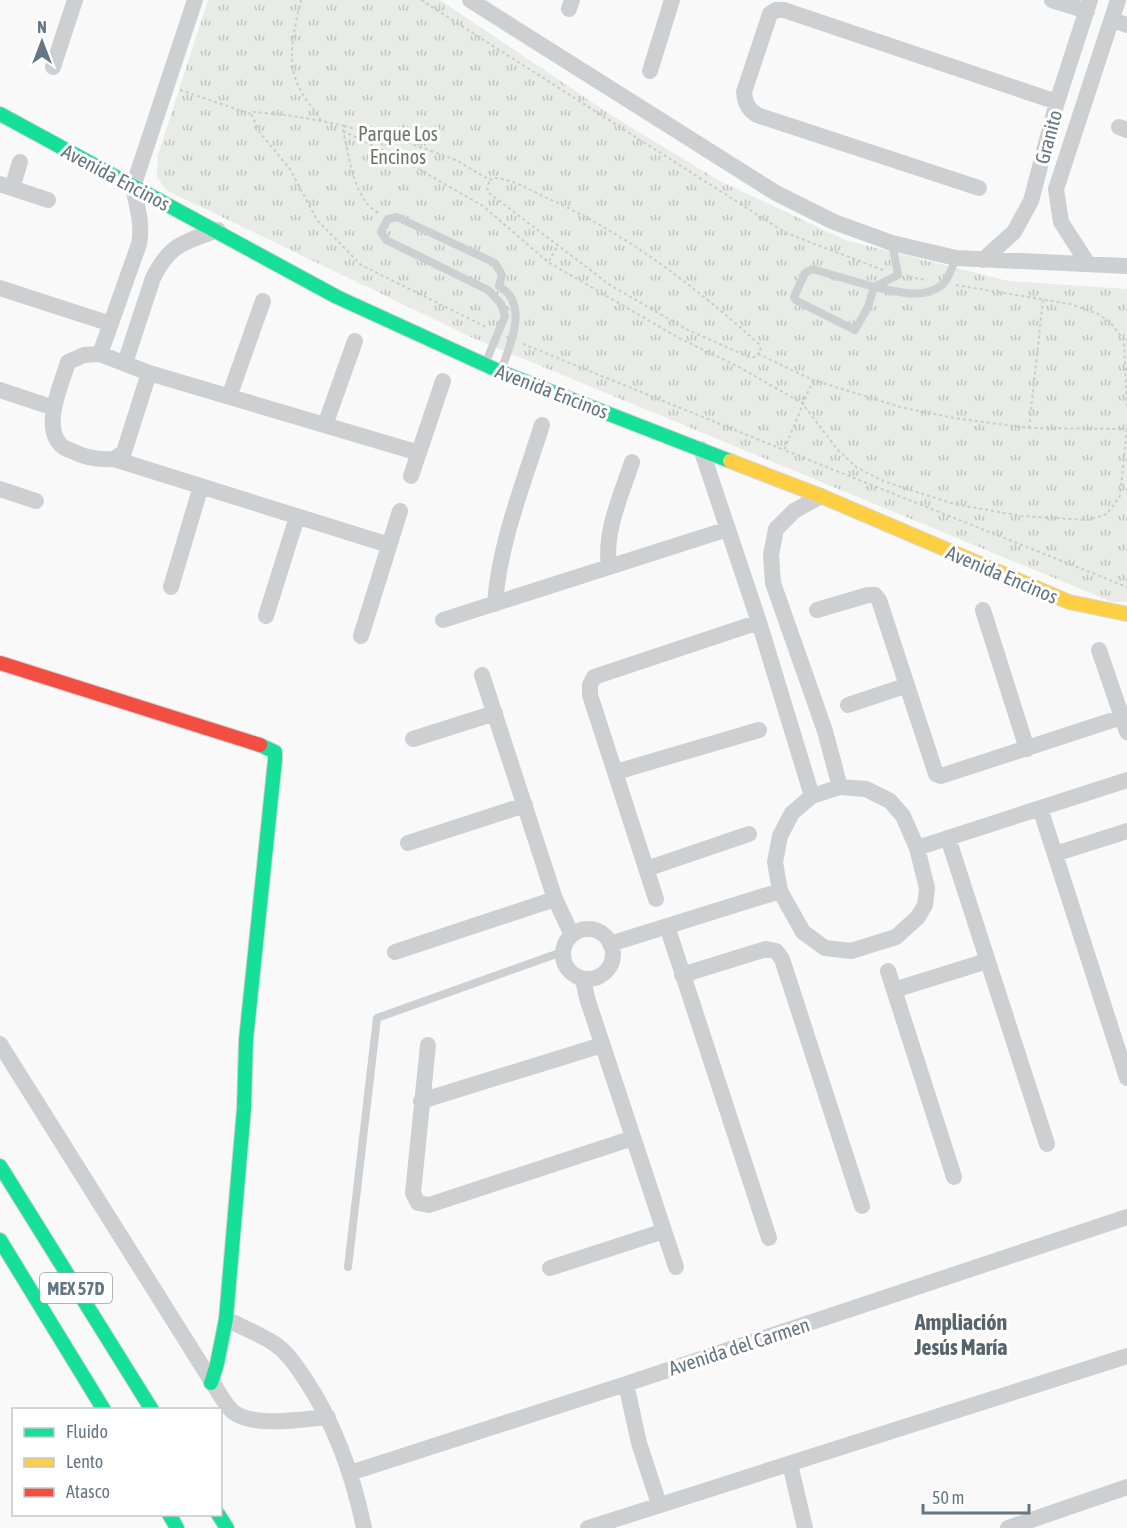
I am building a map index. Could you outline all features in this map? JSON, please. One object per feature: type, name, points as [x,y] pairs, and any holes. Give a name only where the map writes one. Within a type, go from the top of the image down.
[{"type":"main road","name":"Avenida Encinos","points":[[0,114],[337,297],[501,372],[821,496],[1069,602],[1127,614]]},
{"type":"main road","points":[[0,663],[269,748],[275,752],[246,1040],[244,1108],[226,1319],[211,1383]]},
{"type":"main road","name":"MEX 57D","points":[[0,1166],[151,1408]]},
{"type":"main road","name":"MEX 57D","points":[[0,1240],[103,1408]]},
{"type":"street","points":[[53,67],[75,0]]},
{"type":"street","points":[[100,354],[142,231],[133,187],[195,0]]},
{"type":"street","points":[[470,0],[776,192],[834,222],[892,243],[956,258],[1127,266]]},
{"type":"street","points":[[650,71],[672,0]]},
{"type":"street","points":[[1052,0],[1088,6]]},
{"type":"street","name":"Granito","points":[[1088,264],[1061,222],[1056,189],[1119,22],[1118,0]]},
{"type":"street","name":"Granito","points":[[983,260],[1014,232],[1031,201],[1056,102],[1088,6]]},
{"type":"street","points":[[979,188],[757,115],[749,110],[744,92],[770,14],[776,10],[784,10],[1056,102]]},
{"type":"street","points":[[20,162],[6,186],[48,200]]},
{"type":"street","points":[[125,363],[159,266],[172,249],[184,242],[218,231]]},
{"type":"street","points":[[0,288],[111,324]]},
{"type":"street","points":[[229,397],[264,301]]},
{"type":"street","points":[[325,425],[355,341]]},
{"type":"street","points":[[389,545],[114,459],[88,458],[60,444],[52,428],[54,408],[68,362],[84,355],[100,354],[149,373],[419,453]]},
{"type":"street","points":[[114,459],[124,452],[149,373]]},
{"type":"street","points":[[411,476],[443,381]]},
{"type":"street","points":[[0,390],[54,408]]},
{"type":"street","points":[[495,604],[496,577],[542,425]]},
{"type":"street","points":[[701,449],[759,622],[812,796]]},
{"type":"street","points":[[609,567],[606,549],[632,462]]},
{"type":"street","points":[[171,587],[201,486]]},
{"type":"street","points":[[0,489],[36,501]]},
{"type":"street","points":[[821,496],[794,511],[776,529],[771,555],[773,583],[825,731],[840,787]]},
{"type":"street","points":[[361,636],[400,511]]},
{"type":"street","points":[[266,616],[297,517]]},
{"type":"street","points":[[443,620],[728,529]]},
{"type":"street","points":[[817,610],[868,595],[875,595],[879,600],[905,686],[936,774],[941,776],[948,776],[1027,749],[1124,724],[1099,650]]},
{"type":"street","points":[[982,610],[1027,749]]},
{"type":"street","points":[[656,899],[591,695],[590,685],[594,677],[759,622]]},
{"type":"street","points":[[482,675],[555,899],[572,935]]},
{"type":"street","points":[[848,705],[905,686]]},
{"type":"street","points":[[412,739],[495,712]]},
{"type":"street","points":[[616,772],[759,730]]},
{"type":"street","points":[[917,848],[1127,780]]},
{"type":"street","points":[[840,787],[866,789],[890,801],[903,816],[917,848],[927,888],[925,905],[918,917],[896,937],[851,951],[825,948],[803,932],[780,891],[775,862],[780,836],[792,813],[812,796],[840,787]]},
{"type":"street","points":[[408,843],[525,805]]},
{"type":"street","points":[[1040,808],[1127,1078]]},
{"type":"street","points":[[1055,854],[1127,831]]},
{"type":"street","points":[[646,869],[749,834]]},
{"type":"street","points":[[948,838],[1047,1144]]},
{"type":"street","points":[[610,944],[780,891]]},
{"type":"street","points":[[395,952],[555,899]]},
{"type":"street","points":[[667,926],[769,1238]]},
{"type":"street","points":[[582,930],[593,930],[604,935],[610,944],[613,954],[610,965],[604,974],[594,979],[583,979],[572,974],[564,964],[562,952],[565,943],[572,935],[582,930]]},
{"type":"street","points":[[682,975],[766,949],[776,951],[782,959],[862,1206]]},
{"type":"street","points":[[894,990],[987,960]]},
{"type":"street","points":[[888,971],[954,1177]]},
{"type":"street","points":[[583,979],[602,1045],[676,1267]]},
{"type":"street","points":[[0,1044],[211,1383],[233,1412],[246,1418],[277,1421],[328,1417]]},
{"type":"street","points":[[428,1045],[413,1193],[418,1203],[429,1205],[633,1138]]},
{"type":"street","points":[[422,1101],[602,1045]]},
{"type":"street","name":"Avenida del Carmen","points":[[350,1473],[626,1384],[1127,1217]]},
{"type":"street","points":[[550,1268],[664,1231]]},
{"type":"street","points":[[226,1319],[275,1343],[291,1357],[328,1417],[350,1473],[364,1528]]},
{"type":"street","points":[[599,1526],[659,1504],[1127,1356]]},
{"type":"street","points":[[626,1384],[639,1443],[659,1504]]},
{"type":"street","points":[[790,1464],[805,1528]]},
{"type":"street","points":[[1008,1528],[1127,1487]]},
{"type":"lane","points":[[485,364],[505,316],[501,304],[488,290],[386,240],[381,232],[388,219],[397,217],[495,263],[502,275],[499,286]]},
{"type":"lane","points":[[892,243],[898,275],[874,287],[868,307],[855,330],[797,301],[794,297],[805,273],[812,269],[874,287],[925,294],[945,283],[956,258]]},
{"type":"lane","points":[[488,290],[499,286]]},
{"type":"lane","points":[[499,286],[510,295],[515,308],[511,339],[501,372]]},
{"type":"lane","points":[[348,1267],[377,1018],[562,952]]},
{"type":"path","points":[[301,0],[295,24],[293,66],[297,84],[321,121]]},
{"type":"path","points":[[167,85],[251,114],[253,112],[267,113],[321,121],[406,142],[456,160],[490,180]]},
{"type":"path","points":[[251,114],[260,133],[290,169],[317,220],[361,265],[498,333]]},
{"type":"path","points":[[344,126],[343,131],[359,190],[368,207],[388,219]]},
{"type":"path","points":[[343,131],[411,164],[483,206],[548,262],[679,338],[739,367],[802,403],[837,449],[856,467],[883,481],[954,504],[1021,516],[1088,520],[1107,514],[1120,496],[1127,428],[1029,428],[954,418],[900,407],[813,380],[758,354]]},
{"type":"path","points":[[504,178],[561,204],[641,249],[708,298],[759,344],[761,351],[755,357],[749,357],[688,330],[610,285],[558,245],[489,193],[487,188],[490,180],[504,178]]},
{"type":"path","points":[[548,262],[558,245]]},
{"type":"path","points":[[1029,428],[1043,300]]},
{"type":"path","points":[[511,339],[1127,587]]},
{"type":"path","points":[[784,450],[813,380]]},
{"type":"green space","name":"Parque Los Encinos","points":[[208,0],[440,0],[611,115],[718,180],[845,240],[1008,281],[1127,289],[1127,602],[1112,602],[473,338],[166,190],[157,177],[158,155]]},
{"type":"traffic: fast","points":[[0,114],[337,297],[501,372],[730,461]]},
{"type":"traffic: fast","points":[[211,1383],[226,1319],[244,1108],[246,1040],[275,760],[275,752],[260,745]]},
{"type":"traffic: fast","points":[[0,1166],[151,1408]]},
{"type":"traffic: fast","points":[[0,1240],[103,1408]]},
{"type":"traffic: fast","points":[[170,1516],[177,1528]]},
{"type":"traffic: fast","points":[[219,1516],[227,1528]]},
{"type":"traffic: slow","points":[[730,461],[821,496],[1069,602],[1127,614]]},
{"type":"traffic: jam","points":[[0,663],[260,745]]},
{"type":"district","name":"Ampliación Jesús María","points":[[961,1334]]}]
